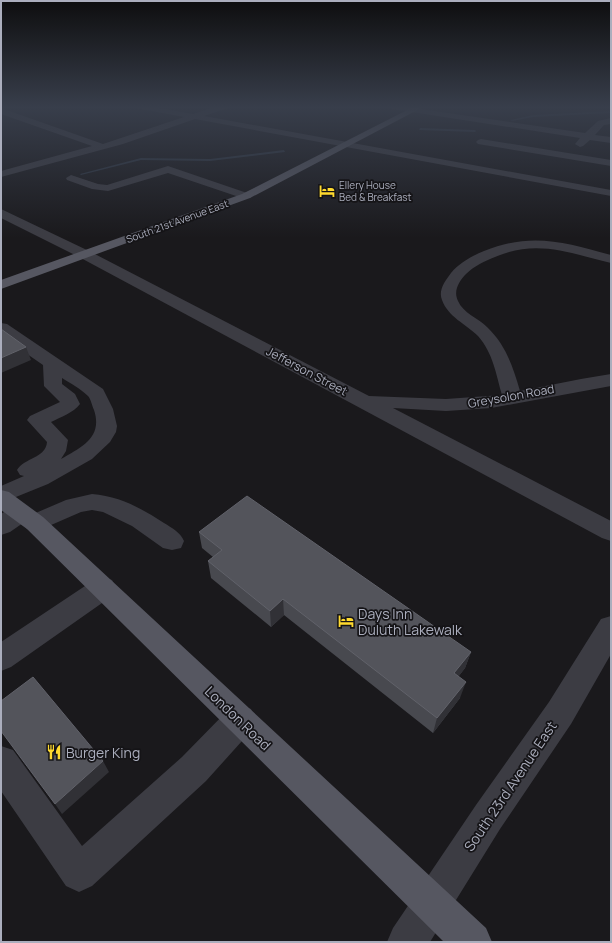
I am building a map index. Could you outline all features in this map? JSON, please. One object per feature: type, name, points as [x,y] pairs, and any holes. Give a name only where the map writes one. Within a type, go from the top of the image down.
[{"type":"main road","name":"South 21st Avenue East","points":[[1,285],[246,196],[335,150]]},
{"type":"main road","name":"London Road","points":[[10,508],[103,588],[472,942]]},
{"type":"street","points":[[1,174],[88,150]]},
{"type":"street","points":[[379,150],[611,193]]},
{"type":"street","points":[[530,150],[611,163]]},
{"type":"street","points":[[544,181],[573,150]]},
{"type":"street","points":[[71,178],[96,187],[108,188],[168,169],[246,196]]},
{"type":"street","name":"Jefferson Street","points":[[1,213],[84,254],[611,532]]},
{"type":"street","points":[[512,398],[497,350],[485,335],[460,315],[448,295],[448,290],[456,276],[469,263],[478,259],[510,248],[529,245],[555,245],[611,258]]},
{"type":"street","points":[[1,328],[96,393],[104,411],[106,424],[103,437],[90,450],[27,486],[10,508]]},
{"type":"street","points":[[10,508],[16,477],[52,456],[59,447],[58,440],[37,420],[70,404],[68,398],[53,386],[52,364]]},
{"type":"street","name":"Greysolon Road","points":[[363,400],[443,405],[469,404],[512,398],[572,385],[611,380]]},
{"type":"street","points":[[10,508],[98,502],[115,506],[172,541]]},
{"type":"street","points":[[1,658],[103,588]]},
{"type":"street","name":"South 23rd Avenue East","points":[[407,942],[488,817],[560,713],[611,628]]},
{"type":"street","points":[[1,762],[79,873],[194,769],[240,720]]},
{"type":"building","points":[[1,329],[26,347],[1,358]]},
{"type":"building","name":"Days Inn Duluth Lakewalk","points":[[247,496],[471,652],[454,673],[466,682],[437,718],[283,599],[270,611],[208,561],[222,550],[199,532]]},
{"type":"building","name":"Burger King","points":[[33,677],[103,761],[55,804],[1,731],[1,701]]},
{"type":"waterway","points":[[81,174],[141,159],[210,160],[284,151]]},
{"type":"place","name":"Ellery House Bed & Breakfast","points":[[327,191]]},
{"type":"place","name":"Days Inn Duluth Lakewalk","points":[[346,621]]},
{"type":"place","name":"Burger King","points":[[54,752]]}]
